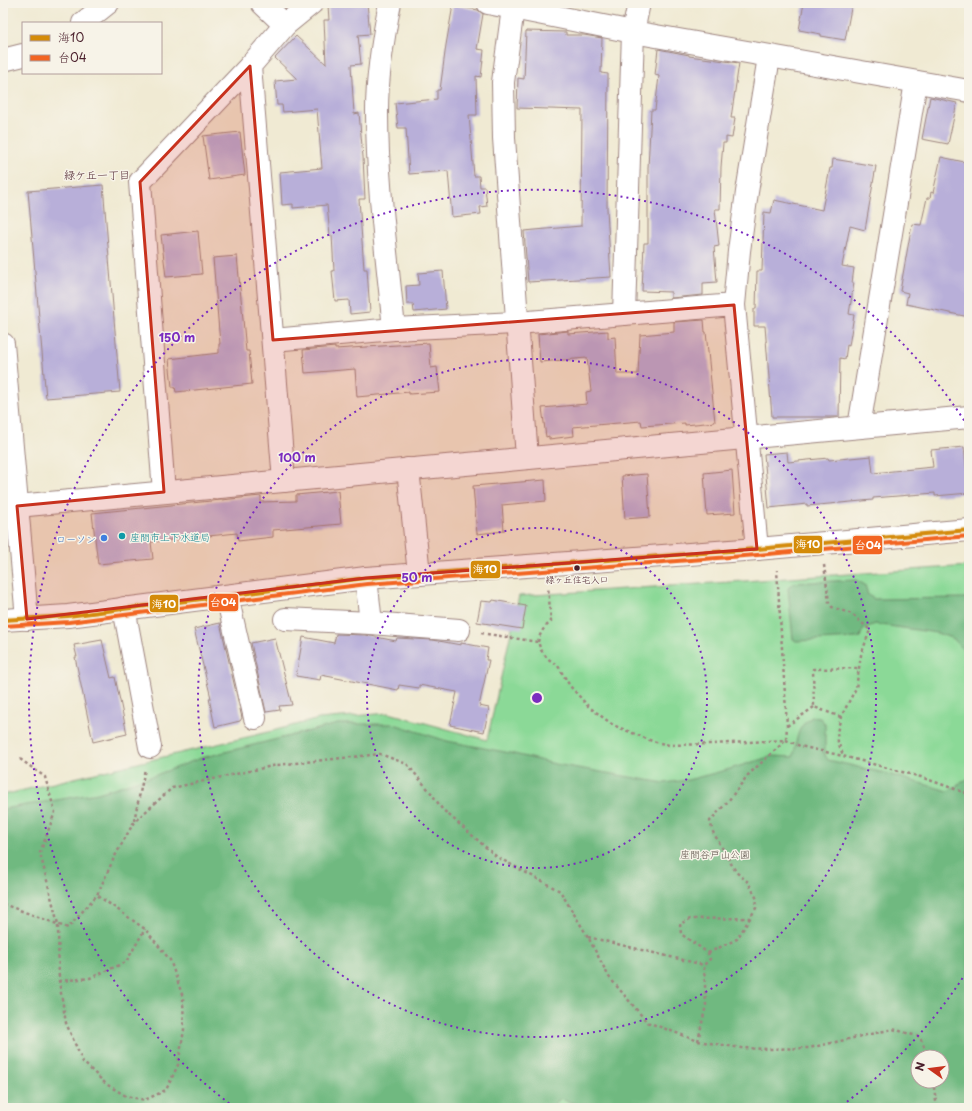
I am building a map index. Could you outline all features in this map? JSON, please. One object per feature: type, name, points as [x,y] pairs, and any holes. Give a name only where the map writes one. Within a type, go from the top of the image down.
[{"type":"street","points":[[84,22],[108,3]]},
{"type":"street","points":[[262,3],[285,25]]},
{"type":"street","points":[[164,492],[140,182],[250,66],[285,25],[312,3]]},
{"type":"street","points":[[390,3],[382,42],[377,110],[379,169],[394,329]]},
{"type":"street","points":[[488,3],[769,57],[969,91]]},
{"type":"street","points":[[624,314],[633,32],[639,3]]},
{"type":"street","points":[[513,8],[503,82],[504,138],[516,323],[527,458]]},
{"type":"street","points":[[3,60],[22,55]]},
{"type":"street","points":[[757,549],[734,305],[746,199],[769,57]]},
{"type":"street","points":[[250,66],[284,481]]},
{"type":"street","points":[[859,427],[916,82]]},
{"type":"street","points":[[273,340],[394,329],[516,323],[734,305]]},
{"type":"street","points":[[3,344],[27,619]]},
{"type":"street","points":[[17,506],[969,417]]},
{"type":"street","points":[[408,469],[419,574]]},
{"type":"street","points":[[3,620],[68,616],[366,578],[757,549],[969,530]]},
{"type":"street","points":[[366,578],[371,623]]},
{"type":"street","points":[[227,596],[255,718]]},
{"type":"street","points":[[124,608],[150,747]]},
{"type":"street","points":[[285,619],[371,623],[459,630]]},
{"type":"path","points":[[824,564],[829,602],[832,607],[852,614],[870,630],[859,668],[856,688],[841,717],[837,732],[838,742],[843,756]]},
{"type":"path","points":[[708,953],[738,939],[756,908],[757,899],[748,882],[736,872],[713,832],[710,821],[729,800],[748,775],[786,740],[777,568]]},
{"type":"path","points":[[548,583],[551,622],[545,626],[540,634],[538,642],[541,650],[547,658],[558,666],[570,686],[588,706],[613,725],[652,741],[669,745],[786,740],[800,746],[843,756],[921,778],[969,794]]},
{"type":"path","points":[[459,630],[538,642]]},
{"type":"path","points":[[814,707],[813,670],[859,668]]},
{"type":"path","points":[[786,726],[814,707]]},
{"type":"path","points":[[814,707],[841,717]]},
{"type":"path","points":[[3,904],[68,928],[97,895],[114,858],[134,822],[150,747]]},
{"type":"path","points":[[134,822],[172,788],[277,765],[380,754],[407,764],[432,794],[442,809],[497,857],[560,891],[588,937],[609,977],[647,1022],[698,1041],[741,1048],[768,1050],[809,1048],[893,1029],[920,1037],[925,1049]]},
{"type":"path","points":[[20,759],[45,777],[55,812],[40,854],[58,924],[59,981],[66,1023],[83,1062],[106,1084],[126,1096],[146,1100],[166,1090],[178,1065],[184,1030],[183,997],[170,960],[145,929],[97,895]]},
{"type":"path","points":[[698,1041],[706,1005],[704,965],[710,959],[708,953],[681,934],[680,924],[690,919],[750,918]]},
{"type":"path","points":[[59,981],[90,978],[126,962],[145,929]]},
{"type":"path","points":[[588,937],[704,965]]},
{"type":"path","points":[[934,1089],[937,1108]]},
{"type":"highlighted area","points":[[250,66],[273,340],[734,305],[757,549],[366,578],[27,619],[17,506],[164,492],[140,182]]},
{"type":"green space","name":"座間谷戸山公園","points":[[969,566],[969,1108],[3,1108],[3,795],[319,719],[389,713],[487,740],[519,596]]},
{"type":"green space","points":[[856,580],[865,585],[868,595],[874,599],[969,598],[969,657],[954,639],[937,633],[875,624],[863,629],[860,637],[857,638],[796,641],[793,639],[788,588],[793,583]]},
{"type":"green space","name":"座間谷戸山公園","points":[[812,717],[820,718],[825,724],[825,755],[828,760],[884,773],[948,791],[969,778],[969,1108],[579,1108],[575,1104],[561,1098],[550,1108],[3,1108],[3,809],[98,793],[156,775],[201,758],[338,724],[394,724],[447,741],[510,753],[555,764],[664,783],[688,780],[772,756],[793,757],[798,734],[803,725]]},
{"type":"building","points":[[340,3],[367,3],[370,34],[358,35],[361,64],[351,65],[354,114],[359,113],[363,157],[365,199],[359,199],[364,269],[367,269],[370,312],[350,314],[349,300],[335,301],[332,271],[334,271],[332,235],[330,236],[327,205],[293,208],[293,204],[282,205],[280,172],[322,168],[317,109],[283,112],[282,105],[277,105],[275,81],[297,79],[275,58],[296,36],[326,64],[324,20],[329,20],[328,5]]},
{"type":"building","points":[[804,3],[852,3],[845,40],[799,30]]},
{"type":"building","points":[[453,5],[478,10],[483,14],[477,49],[484,50],[481,77],[476,76],[477,115],[469,115],[474,176],[479,176],[480,187],[485,187],[487,206],[480,207],[481,214],[452,217],[448,171],[409,174],[406,128],[398,128],[395,103],[437,99],[437,90],[440,90]]},
{"type":"building","points":[[526,31],[566,32],[566,35],[584,35],[602,38],[601,73],[608,74],[607,209],[611,277],[528,282],[524,231],[581,226],[582,110],[517,108],[518,78],[524,79]]},
{"type":"building","points":[[658,49],[689,56],[739,63],[731,118],[735,118],[732,138],[726,137],[726,143],[723,143],[720,209],[715,209],[719,246],[714,247],[717,282],[703,283],[703,295],[671,298],[671,292],[642,291],[644,243],[648,243],[648,168],[651,110],[655,110],[659,76],[655,75]]},
{"type":"building","points":[[930,97],[957,103],[948,144],[922,139]]},
{"type":"building","points":[[240,132],[245,175],[209,180],[203,136]]},
{"type":"building","points":[[941,157],[969,163],[969,317],[906,304],[908,293],[900,291],[912,224],[921,225],[927,198],[930,198],[931,192],[933,193]]},
{"type":"building","points":[[833,159],[876,166],[865,230],[850,226],[842,266],[854,268],[852,283],[854,283],[849,314],[854,315],[849,346],[847,345],[845,359],[840,358],[839,417],[772,417],[765,326],[754,326],[757,271],[762,271],[764,212],[771,213],[774,200],[822,210]]},
{"type":"building","points":[[103,185],[120,392],[46,398],[28,191]]},
{"type":"building","points":[[198,231],[202,274],[166,277],[161,235]]},
{"type":"building","points":[[237,256],[246,351],[249,351],[252,384],[176,392],[175,387],[172,387],[169,359],[219,353],[220,344],[213,258]]},
{"type":"building","points":[[443,271],[446,309],[414,312],[413,304],[407,304],[406,286],[419,285],[418,273]]},
{"type":"building","points":[[704,320],[715,422],[685,425],[685,423],[642,426],[641,421],[573,427],[574,436],[549,439],[549,436],[546,437],[542,408],[587,404],[586,392],[591,391],[587,358],[540,362],[538,334],[568,331],[568,334],[608,331],[608,338],[615,337],[617,374],[638,374],[640,335],[674,332],[674,322]]},
{"type":"building","points":[[429,343],[431,368],[437,367],[440,392],[409,394],[409,392],[357,397],[355,369],[305,373],[303,350],[335,347],[335,349]]},
{"type":"building","points":[[964,447],[969,493],[935,496],[935,493],[873,498],[873,500],[807,506],[807,504],[769,508],[764,454],[787,452],[788,462],[871,456],[873,473],[933,467],[931,450]]},
{"type":"building","points":[[732,470],[735,513],[707,515],[704,473]]},
{"type":"building","points":[[647,474],[650,517],[625,519],[622,476]]},
{"type":"building","points":[[545,480],[546,501],[502,505],[504,531],[477,534],[473,486]]},
{"type":"building","points":[[338,491],[341,524],[273,530],[273,537],[238,541],[237,533],[151,542],[153,559],[98,564],[92,513],[261,496],[261,502],[296,501],[296,495]]},
{"type":"building","points":[[493,600],[526,606],[522,629],[477,622],[481,601],[492,602]]},
{"type":"building","points":[[220,623],[242,718],[240,721],[215,727],[209,698],[211,698],[194,629]]},
{"type":"building","points":[[336,634],[366,635],[396,641],[397,638],[433,640],[488,648],[486,660],[489,660],[479,706],[489,708],[484,732],[450,725],[457,692],[419,685],[419,688],[399,685],[398,690],[321,675],[320,680],[296,676],[303,637],[334,643]]},
{"type":"building","points":[[275,638],[292,705],[279,706],[280,710],[266,712],[251,643]]},
{"type":"building","points":[[102,640],[111,678],[115,677],[127,734],[93,742],[75,657],[77,657],[74,645]]},
{"type":"transit line","name":"海10","points":[[3,620],[68,616],[366,578],[757,549],[969,530]]},
{"type":"transit line","name":"台04","points":[[3,626],[69,622],[367,584],[757,555],[969,536]]},
{"type":"place","name":"座間市上下水道局","points":[[122,536]]},
{"type":"place","name":"ローソン","points":[[104,538]]},
{"type":"place","name":"緑ヶ丘住宅入口","points":[[577,568]]},
{"type":"district","name":"緑ケ丘一丁目","points":[[97,174]]}]
